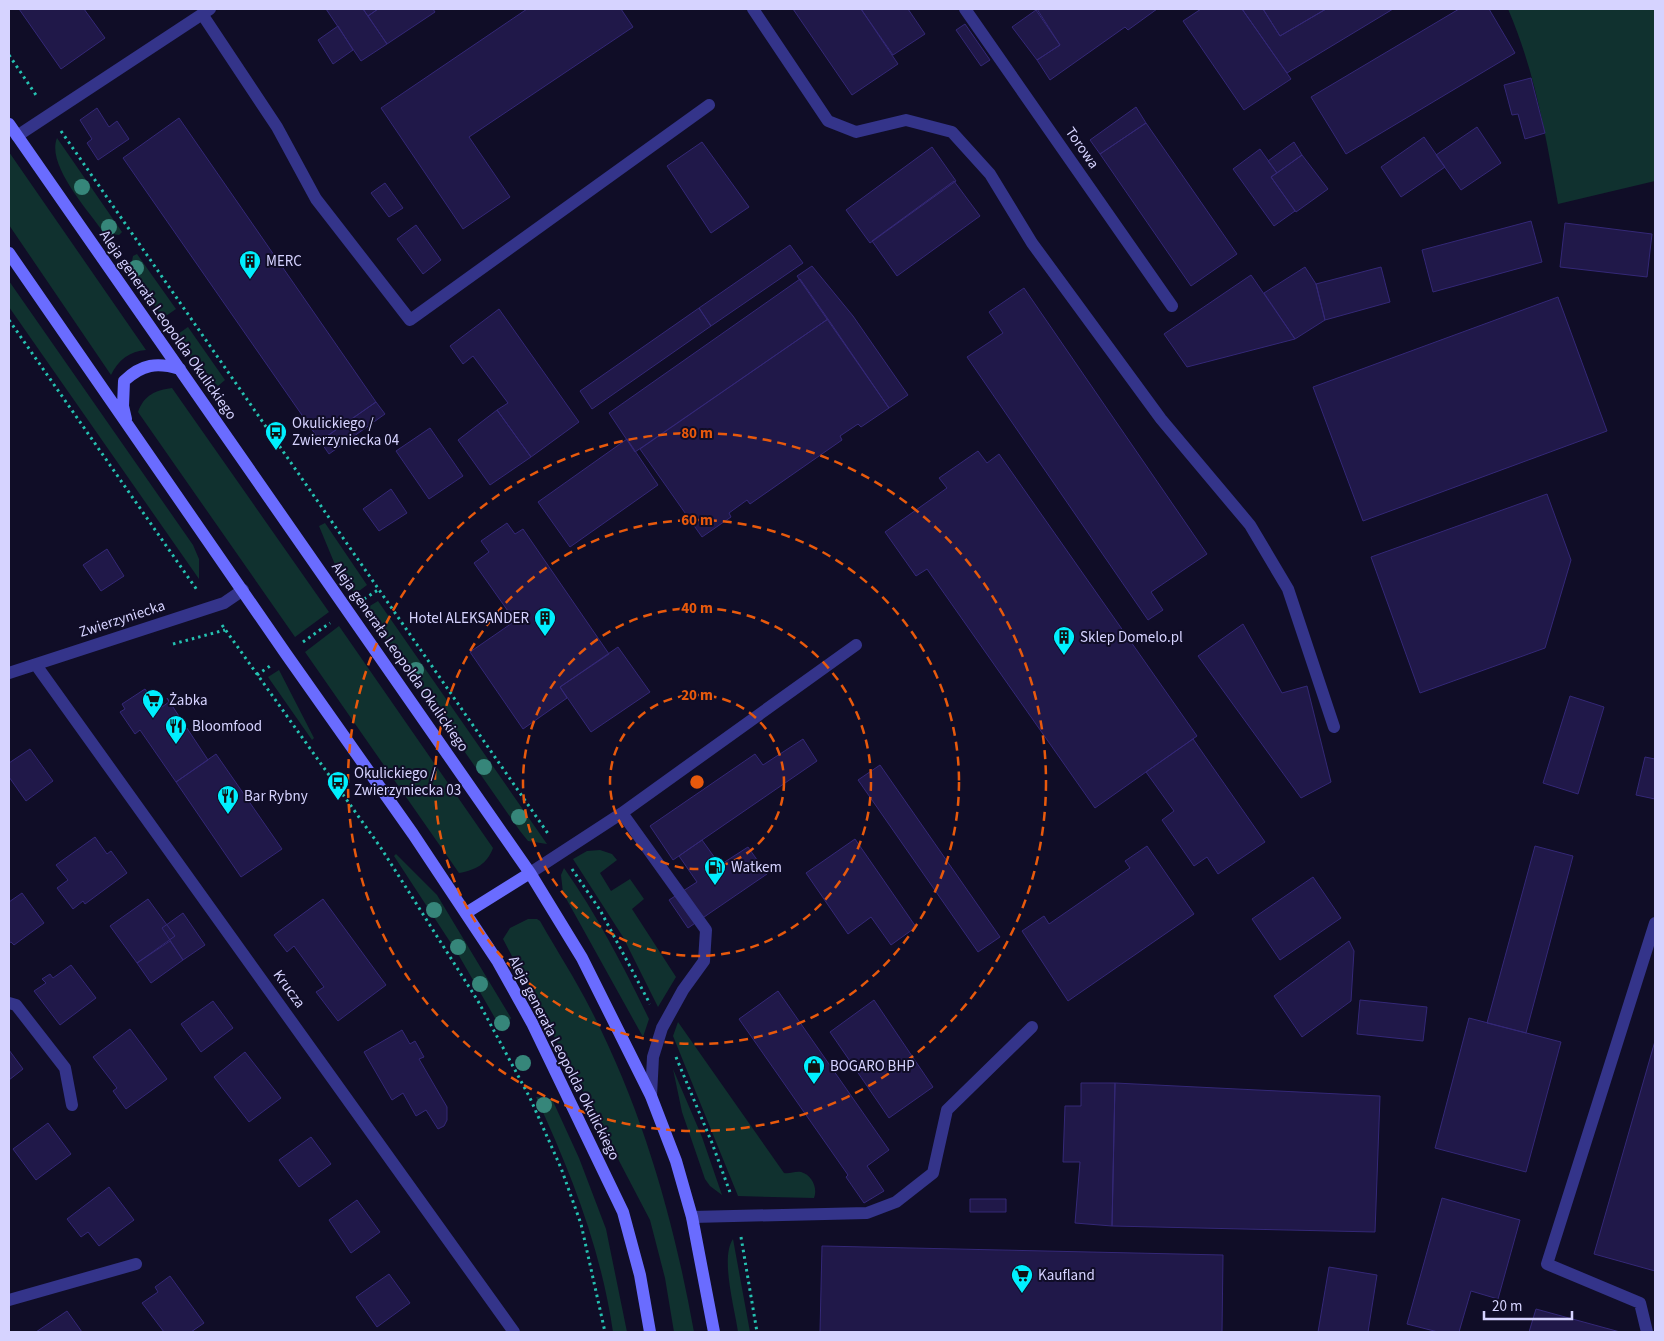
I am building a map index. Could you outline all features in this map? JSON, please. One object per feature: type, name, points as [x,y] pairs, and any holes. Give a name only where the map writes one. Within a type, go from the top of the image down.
[{"type":"main road","name":"Aleja generała Leopolda Okulickiego","points":[[9,124],[530,873],[586,966],[651,1096],[676,1161],[692,1217],[714,1332]]},
{"type":"main road","name":"Aleja generała Leopolda Okulickiego","points":[[9,253],[498,962],[532,1023],[622,1212],[640,1275],[650,1332]]},
{"type":"main road","points":[[128,425],[122,406],[124,381],[134,372],[144,367],[164,364],[180,369]]},
{"type":"main road","points":[[466,913],[530,873]]},
{"type":"street","points":[[753,9],[828,121],[856,132],[906,120],[952,132],[990,174],[1032,243],[1161,419],[1250,525],[1288,589],[1334,727]]},
{"type":"street","name":"Torowa","points":[[965,9],[1172,306]]},
{"type":"street","points":[[17,136],[206,12],[277,127],[316,199],[410,320],[710,105]]},
{"type":"street","name":"Zwierzyniecka","points":[[9,673],[224,603],[243,590]]},
{"type":"street","points":[[530,873],[622,813],[856,645]]},
{"type":"street","name":"Krucza","points":[[36,665],[514,1332]]},
{"type":"street","points":[[622,813],[706,930],[704,961],[683,990],[662,1028],[653,1057],[651,1096]]},
{"type":"street","points":[[1647,1332],[1640,1303],[1547,1264],[1655,922]]},
{"type":"street","points":[[9,1003],[16,1005],[65,1068],[72,1104]]},
{"type":"street","points":[[692,1217],[867,1213],[896,1202],[933,1173],[947,1110],[1032,1027]]},
{"type":"street","points":[[9,1300],[136,1264]]},
{"type":"path","points":[[9,56],[39,99]]},
{"type":"path","points":[[61,131],[552,840]]},
{"type":"path","points":[[9,320],[194,586]]},
{"type":"path","points":[[361,602],[378,590]]},
{"type":"path","points":[[300,644],[335,619]]},
{"type":"path","points":[[225,630],[381,848],[478,1001],[530,1098],[560,1168],[581,1224],[605,1332]]},
{"type":"path","points":[[257,675],[274,663]]},
{"type":"path","points":[[568,863],[600,910],[654,1012]]},
{"type":"path","points":[[673,1052],[712,1143],[732,1198]]},
{"type":"path","points":[[740,1234],[757,1332]]},
{"type":"green space","points":[[1508,9],[1655,9],[1655,181],[1558,204],[1533,80]]},
{"type":"green space","points":[[57,138],[122,232],[119,235],[104,233],[71,187],[58,161],[55,149]]},
{"type":"green space","points":[[9,152],[146,350],[135,352],[125,357],[111,375],[9,225]]},
{"type":"green space","points":[[137,254],[176,309],[163,318],[130,271],[133,256]]},
{"type":"green space","points":[[9,281],[193,545],[199,559],[199,579],[9,307]]},
{"type":"green space","points":[[188,327],[225,380],[218,386],[198,367],[175,336]]},
{"type":"green space","points":[[172,388],[329,612],[295,637],[138,412],[144,401],[151,394]]},
{"type":"green space","points":[[325,523],[367,585],[355,594],[336,567],[319,526]]},
{"type":"green space","points":[[378,601],[547,844],[528,841],[520,831],[365,609]]},
{"type":"green space","points":[[339,626],[493,848],[488,858],[476,868],[459,873],[305,652]]},
{"type":"green space","points":[[279,670],[314,738],[312,740],[268,677]]},
{"type":"green space","points":[[600,850],[612,854],[617,860],[600,873],[611,891],[630,879],[644,899],[632,909],[676,977],[658,1007],[623,937],[573,859],[587,851]]},
{"type":"green space","points":[[396,854],[437,895],[511,1018],[503,1032],[458,954],[394,856]]},
{"type":"green space","points":[[564,868],[610,942],[649,1019],[643,1037],[563,893],[561,875]]},
{"type":"green space","points":[[528,919],[540,921],[573,977],[610,1048],[626,1087],[641,1127],[666,1208],[677,1249],[694,1332],[674,1332],[665,1278],[650,1220],[503,939],[510,928]]},
{"type":"green space","points":[[678,1022],[784,1173],[801,1172],[811,1179],[815,1186],[814,1198],[738,1196],[673,1036]]},
{"type":"green space","points":[[673,1069],[702,1137],[722,1195],[710,1186],[705,1179],[682,1112]]},
{"type":"green space","points":[[536,1097],[552,1099],[579,1158],[606,1229],[627,1332],[613,1332],[608,1301],[593,1241],[573,1183]]},
{"type":"green space","points":[[733,1239],[750,1332],[738,1332],[728,1271],[729,1248]]},
{"type":"building","points":[[19,9],[84,9],[105,38],[61,69]]},
{"type":"building","points":[[326,9],[363,9],[387,44],[361,61]]},
{"type":"building","points":[[363,9],[378,9],[368,16]]},
{"type":"building","points":[[378,9],[433,9],[435,12],[387,44],[368,16]]},
{"type":"building","points":[[527,9],[621,9],[633,27],[469,137],[510,197],[463,229],[381,108]]},
{"type":"building","points":[[793,9],[861,9],[898,64],[852,95]]},
{"type":"building","points":[[861,9],[908,9],[925,34],[893,55]]},
{"type":"building","points":[[1037,9],[1157,9],[1128,30],[1125,27],[1050,80],[1037,60],[1060,45]]},
{"type":"building","points":[[1201,9],[1242,9],[1291,79],[1244,110],[1183,21]]},
{"type":"building","points":[[1242,9],[1263,9],[1280,36],[1326,9],[1393,9],[1287,73]]},
{"type":"building","points":[[1263,9],[1326,9],[1280,36]]},
{"type":"building","points":[[1459,9],[1489,9],[1515,53],[1346,154],[1311,97]]},
{"type":"building","points":[[1036,10],[1060,45],[1037,60],[1012,27]]},
{"type":"building","points":[[965,24],[990,60],[981,66],[956,30]]},
{"type":"building","points":[[338,26],[353,50],[333,64],[318,40]]},
{"type":"building","points":[[1531,78],[1545,133],[1525,139],[1518,114],[1512,115],[1504,85]]},
{"type":"building","points":[[1136,107],[1146,123],[1100,154],[1090,140]]},
{"type":"building","points":[[97,108],[109,127],[117,121],[129,139],[98,160],[87,143],[92,139],[80,120]]},
{"type":"building","name":"MERC","points":[[179,118],[376,402],[320,441],[123,158]]},
{"type":"building","points":[[1146,123],[1237,254],[1191,286],[1100,154]]},
{"type":"building","points":[[1477,127],[1501,163],[1461,190],[1436,155]]},
{"type":"building","points":[[1424,137],[1445,167],[1401,197],[1381,167]]},
{"type":"building","points":[[702,142],[749,207],[711,233],[667,166]]},
{"type":"building","points":[[1294,142],[1302,155],[1277,173],[1268,161]]},
{"type":"building","points":[[932,147],[956,181],[870,243],[846,210]]},
{"type":"building","points":[[1260,149],[1277,173],[1271,177],[1295,211],[1274,226],[1233,169]]},
{"type":"building","points":[[1302,155],[1328,189],[1296,212],[1271,177]]},
{"type":"building","points":[[954,181],[980,216],[897,276],[872,241]]},
{"type":"building","points":[[385,183],[403,208],[389,217],[371,193]]},
{"type":"building","points":[[1531,221],[1542,262],[1433,292],[1422,250]]},
{"type":"building","points":[[1565,223],[1652,234],[1647,277],[1560,267]]},
{"type":"building","points":[[416,225],[441,260],[423,274],[397,239]]},
{"type":"building","points":[[790,245],[803,263],[711,326],[699,308]]},
{"type":"building","points":[[812,266],[853,316],[908,395],[889,408],[797,276]]},
{"type":"building","points":[[1305,267],[1316,284],[1325,320],[1295,339],[1264,293]]},
{"type":"building","points":[[1381,267],[1390,302],[1325,320],[1316,284]]},
{"type":"building","points":[[1251,275],[1295,339],[1187,367],[1164,334]]},
{"type":"building","points":[[800,279],[828,319],[635,452],[609,413]]},
{"type":"building","points":[[1024,288],[1207,554],[1151,592],[1163,610],[1148,620],[967,357],[1003,333],[989,312]]},
{"type":"building","points":[[1558,297],[1607,431],[1363,521],[1313,387]]},
{"type":"building","points":[[699,308],[711,326],[592,409],[580,391]]},
{"type":"building","points":[[499,309],[579,422],[531,457],[497,410],[508,403],[473,356],[463,364],[450,346]]},
{"type":"building","points":[[828,319],[889,408],[861,427],[858,424],[840,436],[842,440],[750,504],[747,500],[729,513],[731,517],[702,537],[640,449]]},
{"type":"building","points":[[376,402],[385,414],[329,454],[320,441]]},
{"type":"building","points":[[497,410],[531,457],[490,485],[458,440]]},
{"type":"building","points":[[430,428],[463,476],[429,499],[396,451]]},
{"type":"building","points":[[627,439],[658,485],[570,547],[538,502]]},
{"type":"building","name":"Sklep Domelo.pl","points":[[978,451],[987,463],[999,454],[1197,736],[1095,808],[927,569],[916,576],[885,532],[947,488],[939,478]]},
{"type":"building","points":[[391,489],[407,513],[379,531],[363,509]]},
{"type":"building","points":[[1547,494],[1571,560],[1545,648],[1420,693],[1371,557]]},
{"type":"building","name":"Hotel ALEKSANDER","points":[[507,523],[515,534],[523,529],[609,654],[560,687],[567,698],[523,729],[470,652],[515,621],[474,563],[489,552],[481,541]]},
{"type":"building","points":[[107,549],[124,576],[101,591],[83,565]]},
{"type":"building","points":[[1243,624],[1282,693],[1307,686],[1331,782],[1301,798],[1198,656]]},
{"type":"building","points":[[618,647],[650,692],[591,732],[560,687]]},
{"type":"building","points":[[145,689],[159,709],[169,702],[167,698],[208,760],[176,782],[140,730],[135,734],[120,712],[125,709],[122,704]]},
{"type":"building","points":[[1570,696],[1604,707],[1578,794],[1543,783]]},
{"type":"building","points":[[803,739],[817,761],[673,860],[650,826],[755,754],[763,765]]},
{"type":"building","points":[[1193,739],[1265,842],[1218,874],[1207,857],[1194,866],[1162,820],[1174,811],[1146,772]]},
{"type":"building","points":[[30,749],[53,781],[26,801],[9,777],[9,763]]},
{"type":"building","name":"Bar Rybny","points":[[216,754],[282,849],[241,877],[176,782]]},
{"type":"building","points":[[1645,757],[1655,759],[1655,799],[1636,795]]},
{"type":"building","points":[[880,765],[1000,937],[978,952],[858,780]]},
{"type":"building","points":[[95,837],[107,854],[111,851],[127,873],[85,904],[83,901],[73,909],[57,888],[68,880],[56,865]]},
{"type":"building","points":[[855,839],[916,927],[891,945],[871,917],[848,934],[806,873]]},
{"type":"building","points":[[702,840],[720,865],[748,847],[767,874],[688,928],[669,900],[697,882],[679,856]]},
{"type":"building","points":[[1147,846],[1194,914],[1068,1001],[1022,931],[1044,916],[1049,924],[1130,868],[1125,861]]},
{"type":"building","points":[[1535,846],[1573,856],[1526,1033],[1487,1023]]},
{"type":"building","points":[[1313,877],[1341,918],[1280,960],[1252,919]]},
{"type":"building","points":[[22,893],[44,923],[14,945],[11,942],[9,943],[9,902]]},
{"type":"building","points":[[148,899],[175,936],[137,963],[110,926]]},
{"type":"building","points":[[323,899],[386,985],[338,1021],[316,992],[324,987],[294,946],[287,952],[274,935]]},
{"type":"building","points":[[183,913],[205,945],[183,960],[162,928]]},
{"type":"building","points":[[170,941],[183,960],[151,983],[137,963]]},
{"type":"building","points":[[1349,941],[1354,951],[1351,1001],[1302,1037],[1274,996]]},
{"type":"building","points":[[71,965],[96,998],[60,1025],[34,991],[46,983],[42,979],[50,974],[53,978]]},
{"type":"building","name":"BOGARO BHP","points":[[778,991],[889,1150],[867,1166],[884,1191],[864,1203],[846,1177],[848,1175],[739,1019]]},
{"type":"building","points":[[874,1000],[933,1087],[889,1118],[830,1032]]},
{"type":"building","points":[[1360,1000],[1427,1007],[1423,1041],[1357,1034]]},
{"type":"building","points":[[213,1001],[233,1028],[201,1052],[181,1024]]},
{"type":"building","points":[[1469,1018],[1561,1042],[1526,1172],[1435,1148]]},
{"type":"building","points":[[130,1029],[167,1079],[126,1109],[113,1091],[117,1088],[93,1057]]},
{"type":"building","points":[[402,1030],[410,1044],[415,1041],[424,1057],[419,1059],[447,1107],[447,1120],[444,1126],[438,1129],[426,1110],[416,1116],[403,1093],[392,1100],[364,1052]]},
{"type":"building","points":[[1655,1041],[1655,1271],[1594,1254]]},
{"type":"building","points":[[9,1050],[23,1069],[9,1080]]},
{"type":"building","points":[[245,1052],[281,1098],[249,1122],[214,1077]]},
{"type":"building","points":[[1081,1083],[1115,1083],[1112,1226],[1075,1223],[1080,1162],[1063,1162],[1065,1106],[1081,1106]]},
{"type":"building","points":[[1115,1083],[1380,1096],[1375,1232],[1112,1226]]},
{"type":"building","points":[[48,1123],[71,1154],[36,1180],[13,1149]]},
{"type":"building","points":[[311,1137],[331,1164],[299,1187],[279,1160]]},
{"type":"building","points":[[109,1187],[134,1220],[99,1246],[88,1232],[81,1237],[67,1219]]},
{"type":"building","points":[[1442,1198],[1520,1220],[1498,1299],[1471,1291],[1459,1332],[1438,1332],[1407,1324]]},
{"type":"building","points":[[970,1199],[1006,1199],[1006,1212],[970,1212]]},
{"type":"building","points":[[357,1200],[380,1232],[351,1253],[329,1220]]},
{"type":"building","name":"Kaufland","points":[[822,1246],[1223,1255],[1222,1332],[820,1332]]},
{"type":"building","points":[[1329,1267],[1377,1275],[1368,1332],[1318,1332]]},
{"type":"building","points":[[389,1274],[410,1303],[377,1327],[356,1297]]},
{"type":"building","points":[[170,1276],[204,1323],[191,1332],[164,1332],[142,1303],[158,1292],[155,1287]]},
{"type":"building","points":[[1536,1309],[1620,1332],[1529,1332]]},
{"type":"building","points":[[67,1311],[82,1332],[36,1332]]},
{"type":"place","name":"MERC","points":[[250,280]]},
{"type":"place","name":"Okulickiego / Zwierzyniecka 04","points":[[276,451]]},
{"type":"place","name":"Hotel ALEKSANDER","points":[[545,637]]},
{"type":"place","name":"Sklep Domelo.pl","points":[[1064,656]]},
{"type":"place","name":"Żabka","points":[[153,719]]},
{"type":"place","name":"Bloomfood","points":[[176,745]]},
{"type":"place","name":"Okulickiego / Zwierzyniecka 03","points":[[338,801]]},
{"type":"place","name":"Bar Rybny","points":[[228,815]]},
{"type":"place","name":"Watkem","points":[[715,886]]},
{"type":"place","name":"BOGARO BHP","points":[[814,1085]]},
{"type":"place","name":"Kaufland","points":[[1022,1294]]}]
